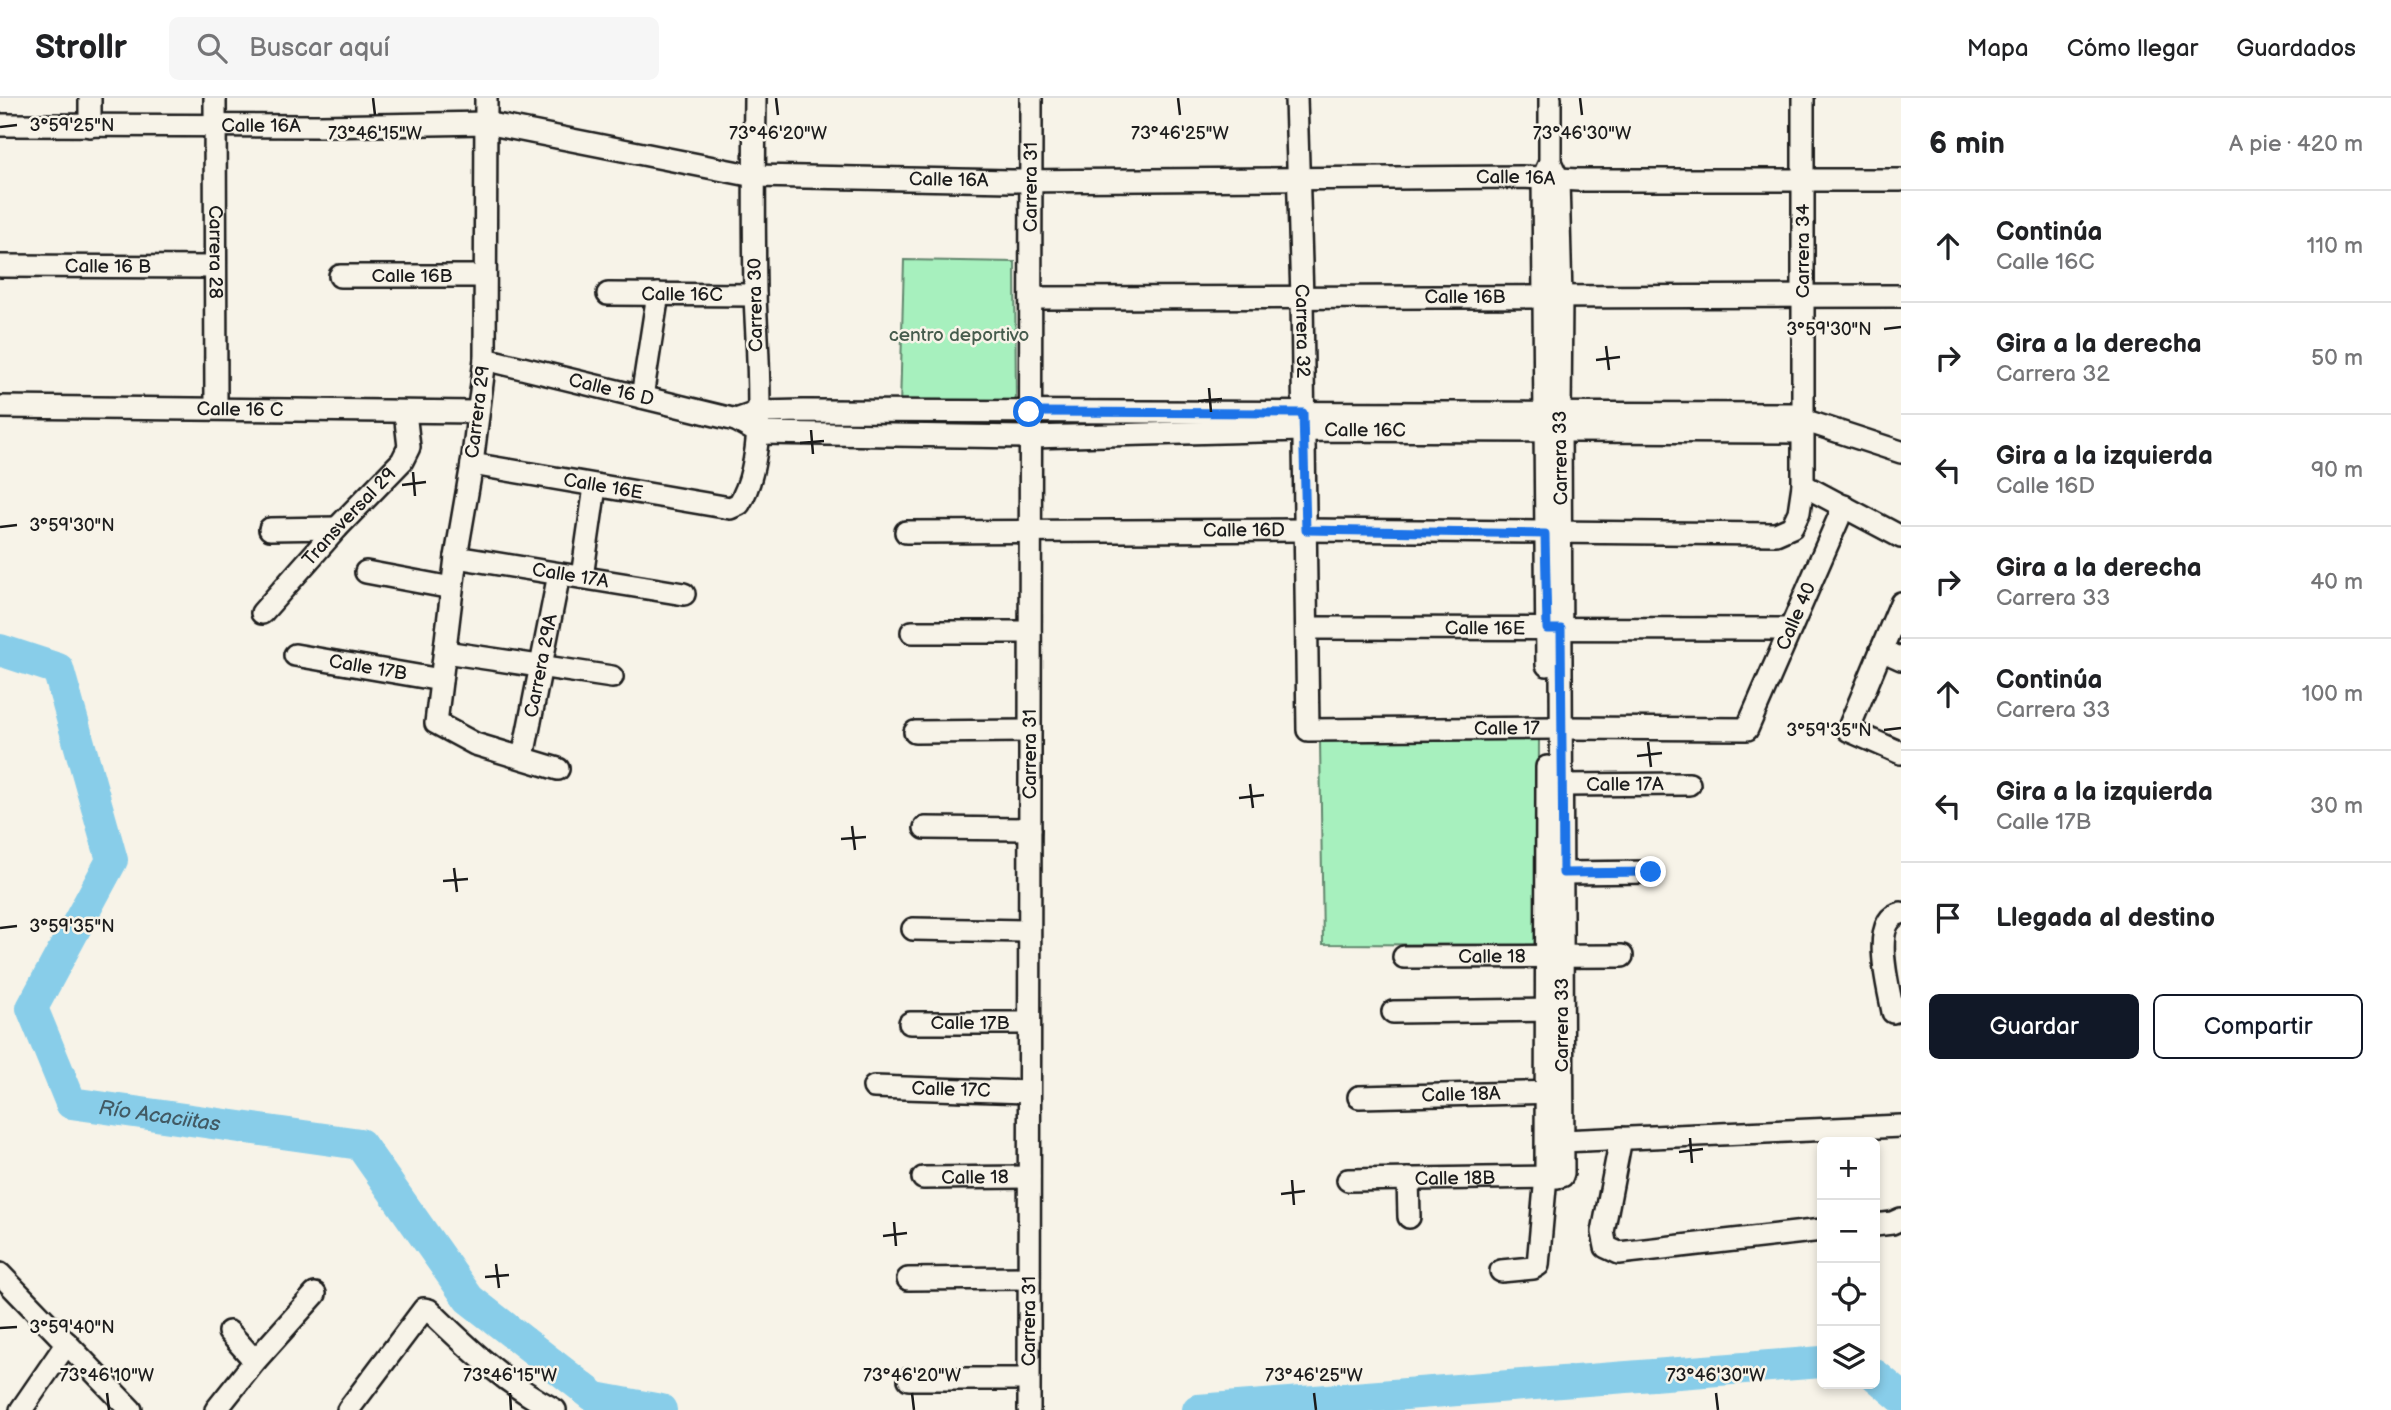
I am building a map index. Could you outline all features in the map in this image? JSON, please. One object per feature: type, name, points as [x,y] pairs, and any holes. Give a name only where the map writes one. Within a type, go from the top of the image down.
[{"type":"street","points":[[90,98],[90,126]]},
{"type":"street","name":"Carrera 28","points":[[215,98],[216,408]]},
{"type":"street","name":"Carrera 29","points":[[486,98],[485,359],[472,464],[456,557],[436,723],[475,744],[523,757]]},
{"type":"street","name":"Carrera 30","points":[[735,507],[742,499],[750,475],[759,422],[755,295],[755,98]]},
{"type":"street","name":"Carrera 31","points":[[1028,1394],[1031,98]]},
{"type":"street","name":"Carrera 32","points":[[1296,98],[1302,298],[1308,730]]},
{"type":"street","name":"Carrera 33","points":[[1550,98],[1553,298],[1554,1176]]},
{"type":"street","name":"Carrera 34","points":[[1792,527],[1799,512],[1803,485],[1803,98]]},
{"type":"street","name":"Calle 16A","points":[[0,125],[486,123],[754,176],[1298,179],[1550,173],[1901,180]]},
{"type":"street","name":"Calle 16 B","points":[[0,266],[215,267]]},
{"type":"street","name":"Calle 16B","points":[[340,276],[485,276]]},
{"type":"street","name":"Calle 16C","points":[[608,294],[755,295]]},
{"type":"street","points":[[642,397],[658,294]]},
{"type":"street","name":"Calle 16B","points":[[1031,298],[1901,296]]},
{"type":"street","name":"Calle 16 D","points":[[485,359],[736,420],[759,422]]},
{"type":"street","name":"Calle 16 C","points":[[0,407],[478,412]]},
{"type":"street","name":"Transversal 29","points":[[261,613],[402,460],[409,447],[405,412]]},
{"type":"street","name":"Calle 16C","points":[[759,422],[1029,412],[1303,422],[1803,422],[1901,452]]},
{"type":"street","name":"Calle 16C","points":[[759,422],[1031,437],[1303,422]]},
{"type":"street","name":"Calle 16E","points":[[472,464],[595,487],[735,507]]},
{"type":"street","points":[[1803,485],[1901,537]]},
{"type":"street","points":[[582,577],[595,487]]},
{"type":"street","name":"Calle 40","points":[[1747,729],[1844,506]]},
{"type":"street","name":"Calle 16D","points":[[906,532],[1306,530],[1776,534],[1792,527]]},
{"type":"street","points":[[270,529],[337,528]]},
{"type":"street","name":"Calle 17A","points":[[456,557],[684,594]]},
{"type":"street","points":[[366,572],[452,588]]},
{"type":"street","name":"Carrera 29A","points":[[523,757],[559,574]]},
{"type":"street","points":[[1901,603],[1848,730],[1901,753]]},
{"type":"street","name":"Calle 16E","points":[[1307,628],[1790,629]]},
{"type":"street","points":[[912,632],[1030,632]]},
{"type":"street","points":[[1881,650],[1901,659]]},
{"type":"street","points":[[445,652],[612,677]]},
{"type":"street","name":"Calle 17B","points":[[295,655],[442,680]]},
{"type":"street","name":"Carrera 33","points":[[1554,728],[1562,785],[1563,873],[1555,957]]},
{"type":"street","name":"Calle 17","points":[[1308,730],[1747,729]]},
{"type":"street","points":[[915,732],[1030,731]]},
{"type":"street","points":[[523,757],[558,769]]},
{"type":"street","name":"Calle 17A","points":[[1562,785],[1689,785]]},
{"type":"street","points":[[925,828],[1030,829]]},
{"type":"street","points":[[1563,873],[1651,872]]},
{"type":"street","points":[[1893,1012],[1882,939],[1886,923],[1896,914],[1901,914]]},
{"type":"street","points":[[913,929],[1029,931]]},
{"type":"street","name":"Calle 18","points":[[1404,957],[1622,956]]},
{"type":"street","points":[[1393,1012],[1554,1010]]},
{"type":"street","name":"Calle 17B","points":[[910,1023],[1029,1023]]},
{"type":"street","name":"Calle 17C","points":[[874,1087],[1029,1092]]},
{"type":"street","name":"Carrera 33","points":[[1554,1092],[1562,1141],[1554,1176]]},
{"type":"street","name":"Calle 18A","points":[[1359,1097],[1554,1092]]},
{"type":"street","points":[[1562,1141],[1901,1126]]},
{"type":"street","points":[[1621,1138],[1603,1232],[1606,1247],[1619,1253],[1817,1231]]},
{"type":"street","points":[[1502,1271],[1533,1268],[1538,1265],[1554,1176]]},
{"type":"street","name":"Calle 18B","points":[[1348,1180],[1554,1176]]},
{"type":"street","name":"Calle 18","points":[[923,1178],[1029,1177]]},
{"type":"street","points":[[1408,1179],[1409,1217]]},
{"type":"street","points":[[1880,1224],[1901,1219]]},
{"type":"street","points":[[0,1274],[131,1410]]},
{"type":"street","points":[[908,1279],[1028,1278]]},
{"type":"street","points":[[216,1410],[255,1361],[315,1294]]},
{"type":"street","points":[[348,1410],[424,1309],[429,1310],[468,1348],[530,1397],[555,1410]]},
{"type":"street","points":[[229,1332],[255,1361]]},
{"type":"street","points":[[21,1410],[67,1343]]},
{"type":"street","points":[[909,1379],[1028,1394]]},
{"type":"green space","name":"centro deportivo","points":[[904,260],[1015,262],[1016,410],[900,408]]},
{"type":"green space","points":[[1539,737],[1538,945],[1323,944],[1320,741]]},
{"type":"waterway","name":"Río Acaciitas","points":[[0,650],[58,669],[112,860],[32,1008],[71,1103],[360,1144],[469,1299],[596,1398],[661,1410]]},
{"type":"waterway","name":"Río Acaciitas","points":[[1198,1410],[1817,1362]]},
{"type":"waterway","name":"Río Acaciitas","points":[[1880,1379],[1901,1397]]},
{"type":"route","points":[[1029,412],[1303,413],[1306,530],[1545,534],[1547,629],[1561,629],[1563,873],[1651,872]]}]
